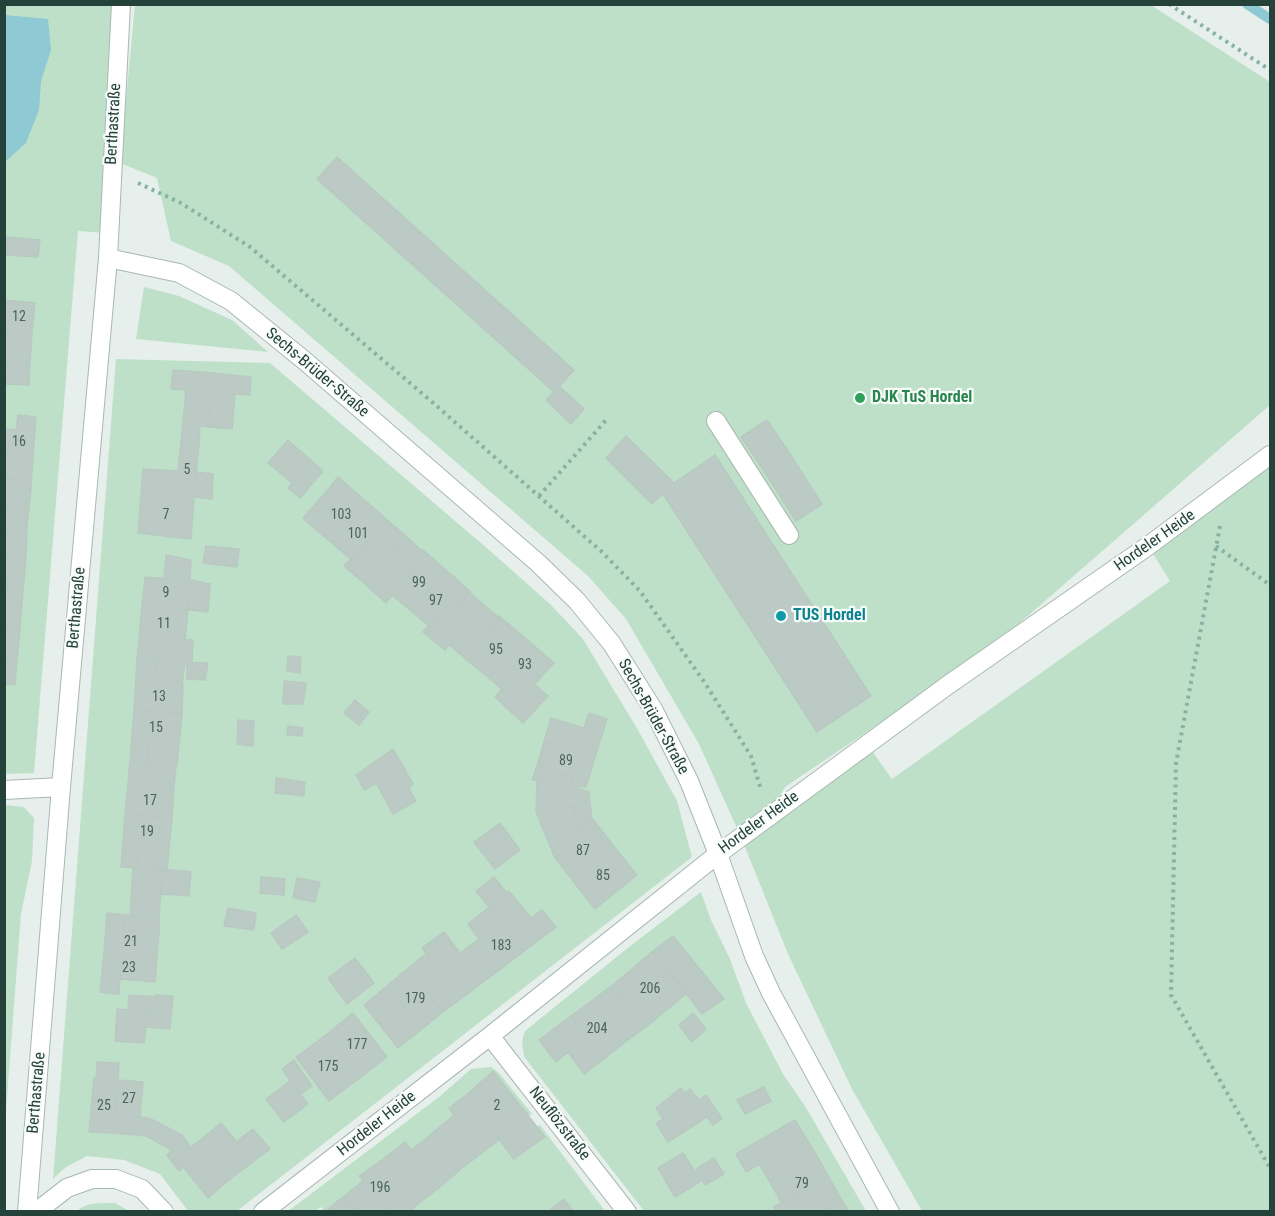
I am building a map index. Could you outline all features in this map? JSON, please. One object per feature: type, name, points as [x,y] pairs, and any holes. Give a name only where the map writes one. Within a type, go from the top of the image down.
[{"type":"street","name":"Berthastraße","points":[[27,1212],[61,787],[108,258],[121,4]]},
{"type":"street","name":"Sechs-Brüder-Straße","points":[[108,258],[179,273],[231,301],[305,361],[538,563],[577,602],[612,644],[647,699],[688,781],[718,854],[754,956],[771,993],[890,1212]]},
{"type":"street","points":[[716,421],[789,535]]},
{"type":"street","name":"Hordeler Heide","points":[[263,1212],[490,1036],[718,854],[957,678],[1227,489],[1270,455]]},
{"type":"street","points":[[4,790],[61,787]]},
{"type":"street","name":"Neuflözstraße","points":[[490,1036],[627,1212]]},
{"type":"street","points":[[36,1212],[67,1188],[92,1179],[116,1179],[142,1189],[164,1212]]},
{"type":"path","points":[[1169,4],[1270,70]]},
{"type":"path","points":[[111,170],[181,203],[250,247],[602,552],[640,591],[673,635],[751,756],[769,816]]},
{"type":"path","points":[[539,496],[607,419]]},
{"type":"path","points":[[1227,489],[1176,763],[1171,995],[1270,1168]]},
{"type":"path","points":[[1216,546],[1270,585]]},
{"type":"green space","points":[[5,5],[122,5],[106,233],[78,231],[34,773],[5,774]]},
{"type":"green space","name":"DJK TuS Hordel","points":[[135,5],[1151,5],[1270,82],[1270,405],[991,648],[785,787],[769,815],[867,744],[892,779],[1170,581],[1148,546],[1270,455],[1270,1211],[922,1211],[852,1089],[788,954],[741,837],[699,744],[626,619],[588,576],[229,266],[171,241],[157,178],[120,163]]},
{"type":"green space","points":[[144,287],[179,296],[232,320],[268,352],[136,339]]},
{"type":"green space","points":[[116,359],[270,363],[488,549],[550,604],[583,639],[638,730],[677,801],[692,857],[237,1211],[188,1211],[160,1174],[124,1160],[87,1156],[66,1167],[53,1179]]},
{"type":"green space","points":[[5,805],[24,807],[34,818],[32,861],[21,914],[5,1123]]},
{"type":"green space","points":[[701,892],[746,1003],[783,1074],[805,1106],[866,1211],[644,1211],[525,1058],[522,1044],[525,1031]]},
{"type":"green space","points":[[491,1067],[498,1072],[532,1114],[529,1116],[492,1071],[450,1108],[454,1115],[412,1150],[405,1142],[360,1176],[363,1181],[324,1211],[321,1207],[315,1211],[287,1212],[439,1097],[471,1069]]},
{"type":"green space","points":[[540,1125],[605,1211],[409,1212],[500,1139],[515,1159],[545,1137],[537,1126]]},
{"type":"green space","points":[[115,1203],[129,1211],[77,1211],[90,1205]]},
{"type":"water","points":[[5,15],[48,19],[51,50],[41,81],[39,110],[26,143],[5,162]]},
{"type":"building","points":[[337,157],[574,370],[554,392],[317,179]]},
{"type":"building","points":[[6,237],[40,240],[38,257],[6,255]]},
{"type":"building","points":[[4,300],[35,303],[32,333],[4,331]]},
{"type":"building","points":[[4,331],[32,333],[30,363],[4,361]]},
{"type":"building","points":[[4,361],[30,363],[29,385],[4,384]]},
{"type":"building","points":[[173,370],[212,373],[208,427],[200,426],[199,444],[181,442],[186,390],[171,389]]},
{"type":"building","points":[[212,373],[251,377],[250,395],[235,394],[232,429],[208,427]]},
{"type":"building","points":[[559,386],[584,409],[571,424],[546,400]]},
{"type":"building","points":[[18,415],[36,417],[33,456],[4,454],[4,429],[16,430]]},
{"type":"building","points":[[767,420],[788,451],[762,468],[741,437]]},
{"type":"building","name":"TUS Hordel","points":[[626,436],[674,483],[715,455],[871,696],[817,732],[663,494],[652,504],[606,458]]},
{"type":"building","points":[[288,440],[299,450],[280,473],[268,463]]},
{"type":"building","points":[[181,442],[199,444],[194,497],[141,493],[143,469],[178,471]]},
{"type":"building","points":[[299,450],[311,460],[292,483],[280,473]]},
{"type":"building","points":[[788,451],[822,504],[796,521],[762,468]]},
{"type":"building","points":[[4,454],[33,456],[31,488],[14,487],[15,479],[4,479]]},
{"type":"building","points":[[311,460],[323,471],[300,498],[288,488]]},
{"type":"building","points":[[196,472],[213,474],[212,499],[194,497]]},
{"type":"building","points":[[338,477],[368,503],[333,544],[314,528],[337,501],[326,492]]},
{"type":"building","points":[[4,479],[15,479],[14,487],[31,488],[29,507],[4,505]]},
{"type":"building","points":[[326,492],[337,501],[314,528],[303,518]]},
{"type":"building","points":[[141,493],[194,497],[191,539],[138,533]]},
{"type":"building","points":[[368,503],[392,524],[382,536],[377,531],[352,560],[333,544]]},
{"type":"building","points":[[4,505],[29,507],[27,527],[12,525],[11,532],[4,532]]},
{"type":"building","points":[[392,524],[407,537],[397,549],[382,536]]},
{"type":"building","points":[[12,525],[27,527],[26,558],[4,557],[4,532],[11,532]]},
{"type":"building","points":[[377,531],[397,549],[366,585],[344,566]]},
{"type":"building","points":[[407,537],[421,550],[411,561],[397,549]]},
{"type":"building","points":[[206,546],[239,549],[237,567],[203,563]]},
{"type":"building","points":[[397,549],[417,566],[386,603],[366,585]]},
{"type":"building","points":[[422,549],[446,570],[411,611],[392,595],[417,566],[411,561]]},
{"type":"building","points":[[166,555],[191,560],[190,580],[164,578]]},
{"type":"building","points":[[4,557],[26,558],[23,590],[7,589],[7,582],[4,581]]},
{"type":"building","points":[[446,570],[470,591],[460,603],[454,598],[430,627],[411,611]]},
{"type":"building","points":[[145,577],[191,580],[188,610],[142,606]]},
{"type":"building","points":[[191,580],[210,584],[208,612],[188,610]]},
{"type":"building","points":[[4,581],[7,582],[7,589],[23,590],[20,629],[4,627]]},
{"type":"building","points":[[469,592],[484,605],[474,616],[460,603]]},
{"type":"building","points":[[454,598],[474,616],[445,650],[423,632]]},
{"type":"building","points":[[484,605],[498,617],[489,628],[474,616]]},
{"type":"building","points":[[142,606],[188,610],[185,640],[158,638],[157,660],[137,660]]},
{"type":"building","points":[[474,616],[494,633],[469,662],[450,645]]},
{"type":"building","points":[[499,616],[524,637],[489,678],[469,662],[494,633],[489,628]]},
{"type":"building","points":[[4,627],[20,629],[17,660],[4,659]]},
{"type":"building","points":[[524,637],[554,663],[541,677],[530,668],[507,694],[489,678]]},
{"type":"building","points":[[158,638],[193,640],[192,663],[157,660]]},
{"type":"building","points":[[288,656],[301,657],[300,673],[287,671]]},
{"type":"building","points":[[4,659],[17,660],[15,685],[4,684]]},
{"type":"building","points":[[137,660],[157,660],[154,681],[183,684],[182,714],[134,710]]},
{"type":"building","points":[[157,660],[185,662],[182,684],[154,681]]},
{"type":"building","points":[[187,662],[208,663],[205,680],[187,679]]},
{"type":"building","points":[[530,668],[541,677],[511,712],[495,697],[502,689],[507,694]]},
{"type":"building","points":[[284,681],[306,683],[303,704],[283,704]]},
{"type":"building","points":[[535,685],[548,696],[523,723],[511,712]]},
{"type":"building","points":[[355,700],[369,712],[359,725],[344,713]]},
{"type":"building","points":[[134,710],[182,714],[179,745],[148,743],[147,764],[130,762]]},
{"type":"building","points":[[589,713],[607,719],[595,757],[544,742],[551,718],[584,728]]},
{"type":"building","points":[[238,720],[254,721],[253,746],[237,744]]},
{"type":"building","points":[[288,726],[303,728],[302,736],[287,735]]},
{"type":"building","points":[[544,742],[595,757],[586,787],[570,786],[573,776],[537,766]]},
{"type":"building","points":[[148,743],[179,745],[177,766],[147,764]]},
{"type":"building","points":[[393,749],[404,768],[364,790],[356,775]]},
{"type":"building","points":[[130,762],[147,764],[146,784],[174,787],[172,818],[125,814]]},
{"type":"building","points":[[147,764],[176,766],[174,787],[146,784]]},
{"type":"building","points":[[537,766],[573,777],[570,786],[537,776],[537,780],[532,780]]},
{"type":"building","points":[[404,768],[413,784],[409,788],[416,801],[393,814],[376,783]]},
{"type":"building","points":[[537,776],[589,792],[590,803],[536,812]]},
{"type":"building","points":[[276,778],[305,782],[304,796],[275,793]]},
{"type":"building","points":[[590,803],[592,820],[578,825],[573,806]]},
{"type":"building","points":[[573,806],[578,825],[585,834],[555,858],[536,812]]},
{"type":"building","points":[[125,814],[172,818],[169,848],[138,847],[137,868],[121,867]]},
{"type":"building","points":[[593,819],[612,844],[570,877],[555,858],[585,834],[578,825]]},
{"type":"building","points":[[500,823],[520,850],[495,869],[474,842]]},
{"type":"building","points":[[612,844],[637,875],[595,909],[570,877]]},
{"type":"building","points":[[138,847],[169,848],[167,871],[137,868]]},
{"type":"building","points":[[133,868],[163,869],[162,886],[132,883]]},
{"type":"building","points":[[163,869],[191,872],[189,896],[161,894]]},
{"type":"building","points":[[261,877],[285,879],[284,895],[260,893]]},
{"type":"building","points":[[494,877],[507,893],[489,907],[476,891]]},
{"type":"building","points":[[297,878],[320,882],[315,902],[293,898]]},
{"type":"building","points":[[132,883],[162,886],[160,902],[131,899]]},
{"type":"building","points":[[509,891],[531,918],[542,910],[556,927],[523,952],[489,907]]},
{"type":"building","points":[[131,899],[160,902],[159,917],[130,915]]},
{"type":"building","points":[[489,907],[523,952],[482,983],[472,969],[490,954],[468,924]]},
{"type":"building","points":[[228,908],[256,913],[254,930],[224,926]]},
{"type":"building","points":[[107,913],[125,915],[124,930],[159,932],[157,957],[104,953]]},
{"type":"building","points":[[125,915],[159,917],[159,932],[124,930]]},
{"type":"building","points":[[296,915],[308,932],[282,949],[271,933]]},
{"type":"building","points":[[444,932],[472,969],[451,985],[422,948]]},
{"type":"building","points":[[673,936],[724,999],[702,1014],[653,951]]},
{"type":"building","points":[[479,939],[490,954],[472,969],[460,953]]},
{"type":"building","points":[[653,951],[687,993],[646,1027],[613,985]]},
{"type":"building","points":[[104,953],[157,957],[155,982],[120,979],[119,994],[100,992]]},
{"type":"building","points":[[426,954],[451,985],[472,969],[482,983],[443,1012],[407,969]]},
{"type":"building","points":[[355,958],[374,983],[347,1004],[328,978]]},
{"type":"building","points":[[407,969],[443,1012],[422,1029],[387,986]]},
{"type":"building","points":[[613,985],[622,997],[601,1013],[624,1043],[604,1059],[571,1016]]},
{"type":"building","points":[[387,986],[422,1029],[398,1048],[364,1005]]},
{"type":"building","points":[[129,995],[158,997],[156,1012],[128,1010]]},
{"type":"building","points":[[155,995],[173,996],[170,1029],[146,1027],[147,1012],[156,1012],[158,997]]},
{"type":"building","points":[[622,997],[646,1027],[624,1043],[601,1013]]},
{"type":"building","points":[[117,1009],[147,1012],[146,1027],[116,1025]]},
{"type":"building","points":[[353,1013],[387,1057],[361,1077],[327,1034]]},
{"type":"building","points":[[693,1013],[706,1029],[692,1042],[679,1025]]},
{"type":"building","points":[[571,1016],[604,1059],[584,1074],[568,1052],[556,1062],[539,1040]]},
{"type":"building","points":[[116,1025],[146,1027],[144,1043],[115,1041]]},
{"type":"building","points":[[327,1034],[361,1077],[329,1101],[296,1057]]},
{"type":"building","points":[[294,1060],[312,1086],[300,1095],[282,1069]]},
{"type":"building","points":[[97,1062],[119,1063],[118,1080],[96,1078]]},
{"type":"building","points":[[493,1071],[545,1137],[514,1159],[466,1095]]},
{"type":"building","points":[[94,1078],[118,1080],[114,1133],[89,1132]]},
{"type":"building","points":[[118,1080],[143,1082],[140,1117],[151,1119],[146,1136],[114,1133]]},
{"type":"building","points":[[290,1081],[308,1104],[284,1122],[266,1099]]},
{"type":"building","points":[[764,1087],[771,1101],[745,1114],[737,1100]]},
{"type":"building","points":[[681,1088],[684,1093],[690,1089],[699,1100],[706,1095],[722,1119],[713,1125],[707,1117],[668,1142],[656,1123],[663,1119],[656,1108]]},
{"type":"building","points":[[466,1095],[500,1139],[459,1171],[430,1135],[454,1115],[449,1108]]},
{"type":"building","points":[[151,1119],[182,1135],[191,1147],[176,1158],[184,1167],[179,1171],[167,1155],[172,1150],[146,1136]]},
{"type":"building","points":[[795,1120],[817,1156],[770,1182],[759,1164],[746,1172],[736,1154]]},
{"type":"building","points":[[221,1123],[243,1149],[259,1136],[270,1149],[229,1180],[199,1141]]},
{"type":"building","points":[[253,1129],[259,1136],[243,1149],[237,1141]]},
{"type":"building","points":[[430,1135],[459,1171],[440,1187],[412,1150]]},
{"type":"building","points":[[199,1141],[229,1180],[208,1198],[176,1158]]},
{"type":"building","points":[[405,1142],[440,1187],[418,1204],[383,1159]]},
{"type":"building","points":[[683,1153],[701,1181],[675,1197],[658,1168]]},
{"type":"building","points":[[817,1156],[843,1202],[828,1209],[815,1185],[782,1204],[770,1182]]},
{"type":"building","points":[[714,1158],[724,1174],[705,1185],[696,1169]]},
{"type":"building","points":[[383,1159],[418,1204],[409,1212],[391,1212],[377,1195],[356,1211],[344,1196],[363,1181],[359,1176]]},
{"type":"building","points":[[815,1185],[828,1209],[825,1212],[777,1212],[774,1207]]},
{"type":"building","points":[[377,1195],[391,1212],[356,1211]]},
{"type":"building","points":[[344,1196],[355,1212],[324,1212]]},
{"type":"building","points":[[564,1199],[574,1212],[553,1212],[551,1209]]},
{"type":"building","points":[[843,1202],[849,1212],[830,1212],[828,1209]]},
{"type":"waterway","points":[[1247,4],[1270,19]]},
{"type":"place","name":"DJK TuS Hordel","points":[[860,398]]},
{"type":"place","name":"TUS Hordel","points":[[781,616]]}]
